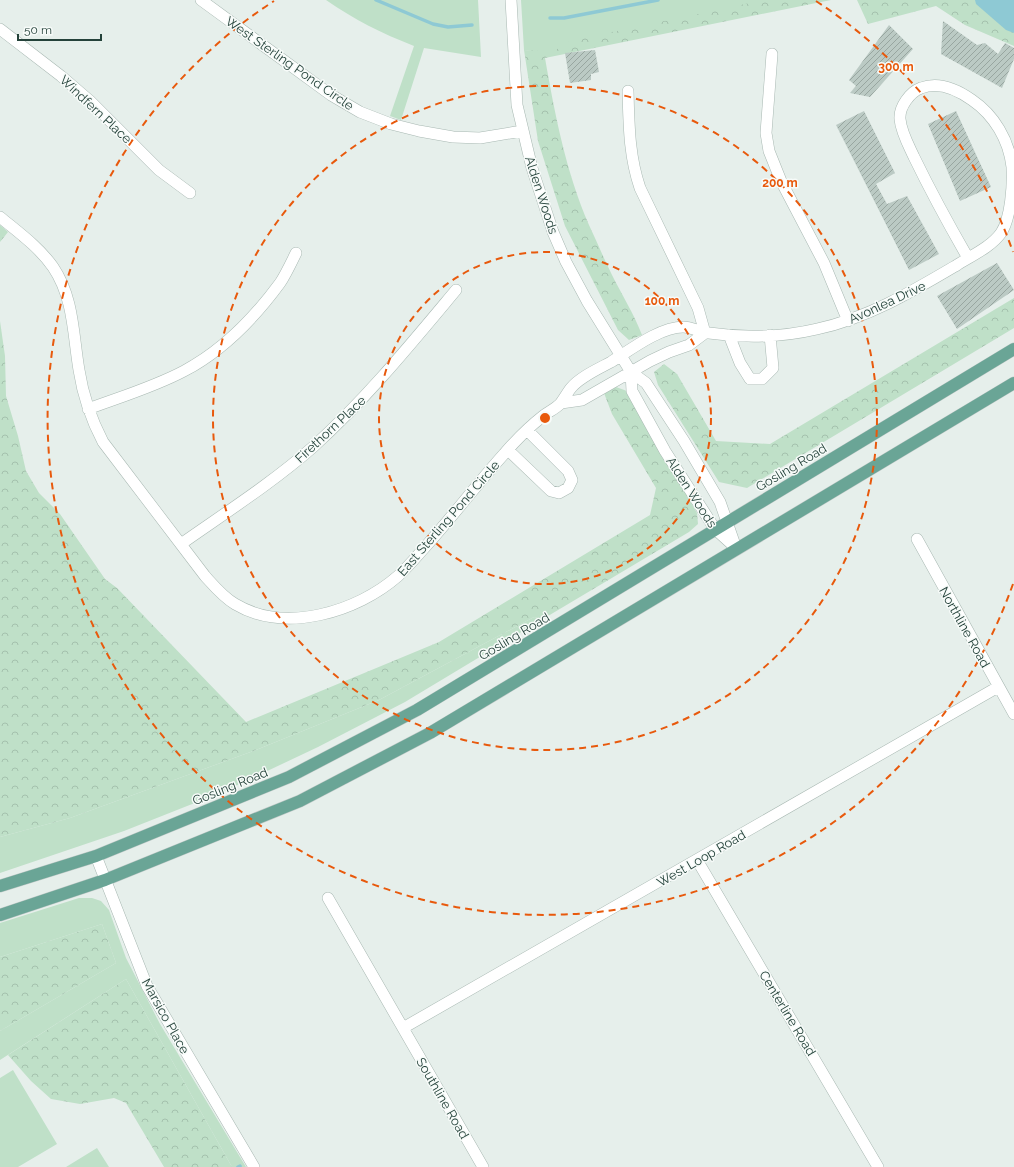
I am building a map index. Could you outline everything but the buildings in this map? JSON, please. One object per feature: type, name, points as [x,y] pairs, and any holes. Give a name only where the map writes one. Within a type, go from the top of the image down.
[{"type":"main road","name":"Gosling Road","points":[[0,886],[96,856],[289,777],[364,738],[437,698],[728,521],[1014,350]]},
{"type":"main road","points":[[0,915],[105,880],[300,801],[430,733],[736,548],[1014,383]]},
{"type":"street","name":"West Sterling Pond Circle","points":[[201,0],[331,95],[360,112],[404,128],[453,137],[480,138],[522,131]]},
{"type":"street","name":"Alden Woods","points":[[511,0],[514,76],[517,105],[522,131],[542,202],[553,232],[587,301],[621,356],[631,372],[646,383],[684,441],[720,502],[728,521],[736,548]]},
{"type":"street","name":"Windfern Place","points":[[0,29],[61,76],[90,101],[159,170],[190,193]]},
{"type":"street","points":[[772,54],[766,133],[769,151],[781,181],[824,263],[848,321]]},
{"type":"street","name":"Avonlea Drive","points":[[621,356],[663,332],[684,327],[705,333],[729,335],[770,335],[802,332],[848,321],[898,299],[968,258],[984,248],[1001,234],[1011,199],[1013,180],[1011,162],[1001,132],[986,111],[963,94],[946,87],[933,85],[921,88],[911,94],[900,110],[900,122],[910,148],[935,201],[968,258]]},
{"type":"street","points":[[561,403],[582,400],[669,352],[689,345],[705,333],[698,308],[640,188],[635,173],[629,138],[628,91]]},
{"type":"street","points":[[0,217],[44,256],[61,282],[71,311],[79,370],[88,409],[163,381],[185,370],[220,346],[238,331],[265,302],[280,282],[296,253]]},
{"type":"street","name":"Firethorn Place","points":[[181,544],[277,476],[313,447],[359,404],[400,358],[456,290]]},
{"type":"street","points":[[729,335],[740,363],[750,379],[762,379],[773,368],[770,335]]},
{"type":"street","name":"East Sterling Pond Circle","points":[[88,409],[103,442],[205,576],[227,598],[237,605],[255,613],[282,617],[306,616],[332,611],[369,596],[384,587],[404,570],[527,430],[561,403],[573,385],[621,356]]},
{"type":"street","name":"Alden Woods","points":[[631,372],[632,391],[665,451],[715,529],[736,548]]},
{"type":"street","points":[[508,450],[551,491],[559,493],[568,488],[572,480],[568,471],[527,430]]},
{"type":"street","name":"Northline Road","points":[[917,539],[1014,714]]},
{"type":"street","name":"West Loop Road","points":[[403,1028],[998,687]]},
{"type":"street","name":"Marsico Place","points":[[96,856],[147,986],[254,1167]]},
{"type":"street","name":"Centerline Road","points":[[697,860],[878,1167]]},
{"type":"street","name":"Southline Road","points":[[328,898],[483,1167]]},
{"type":"green space","points":[[326,0],[478,0],[481,57],[424,48],[401,120],[390,116],[414,46],[368,26]]},
{"type":"green space","points":[[521,0],[774,0],[553,54],[524,50]]},
{"type":"green space","points":[[764,0],[831,0],[545,58],[562,143],[581,205],[606,263],[632,312],[642,335],[629,340],[618,330],[565,226],[538,141],[524,50],[554,52],[564,43]]},
{"type":"green space","points":[[857,0],[1014,0],[1014,46],[965,25],[936,6],[868,24]]},
{"type":"green space","points":[[0,225],[8,232],[0,242]]},
{"type":"green space","points":[[1014,298],[1014,328],[747,488],[719,482],[658,385],[654,372],[664,364],[677,374],[716,441],[770,444]]},
{"type":"green space","points":[[0,321],[5,356],[6,396],[18,436],[26,471],[39,493],[60,514],[105,579],[117,588],[246,722],[439,642],[650,515],[656,488],[612,414],[604,393],[616,387],[627,391],[697,513],[698,524],[689,532],[543,619],[534,617],[379,700],[256,750],[70,818],[0,837]]},
{"type":"green space","points":[[534,617],[543,619],[405,702],[318,747],[225,791],[124,831],[0,873],[0,837],[70,818],[256,750],[379,700]]},
{"type":"green space","points":[[79,898],[92,898],[101,901],[109,910],[126,958],[160,1024],[246,1167],[232,1167],[126,979],[0,1060],[0,1031],[116,963],[102,924],[0,957],[0,923]]},
{"type":"green space","points":[[102,924],[116,963],[0,1031],[0,957]]},
{"type":"green space","points":[[126,979],[232,1167],[164,1167],[126,1103],[114,1098],[80,1104],[51,1099],[31,1081],[8,1055]]},
{"type":"green space","points":[[13,1070],[57,1144],[18,1167],[0,1167],[0,1078]]},
{"type":"green space","points":[[97,1148],[109,1167],[66,1167]]},
{"type":"water","points":[[975,0],[1014,0],[1014,33],[1006,30],[976,4]]},
{"type":"waterway","points":[[376,0],[433,24],[448,27],[472,25]]},
{"type":"waterway","points":[[550,18],[564,18],[658,0]]}]
